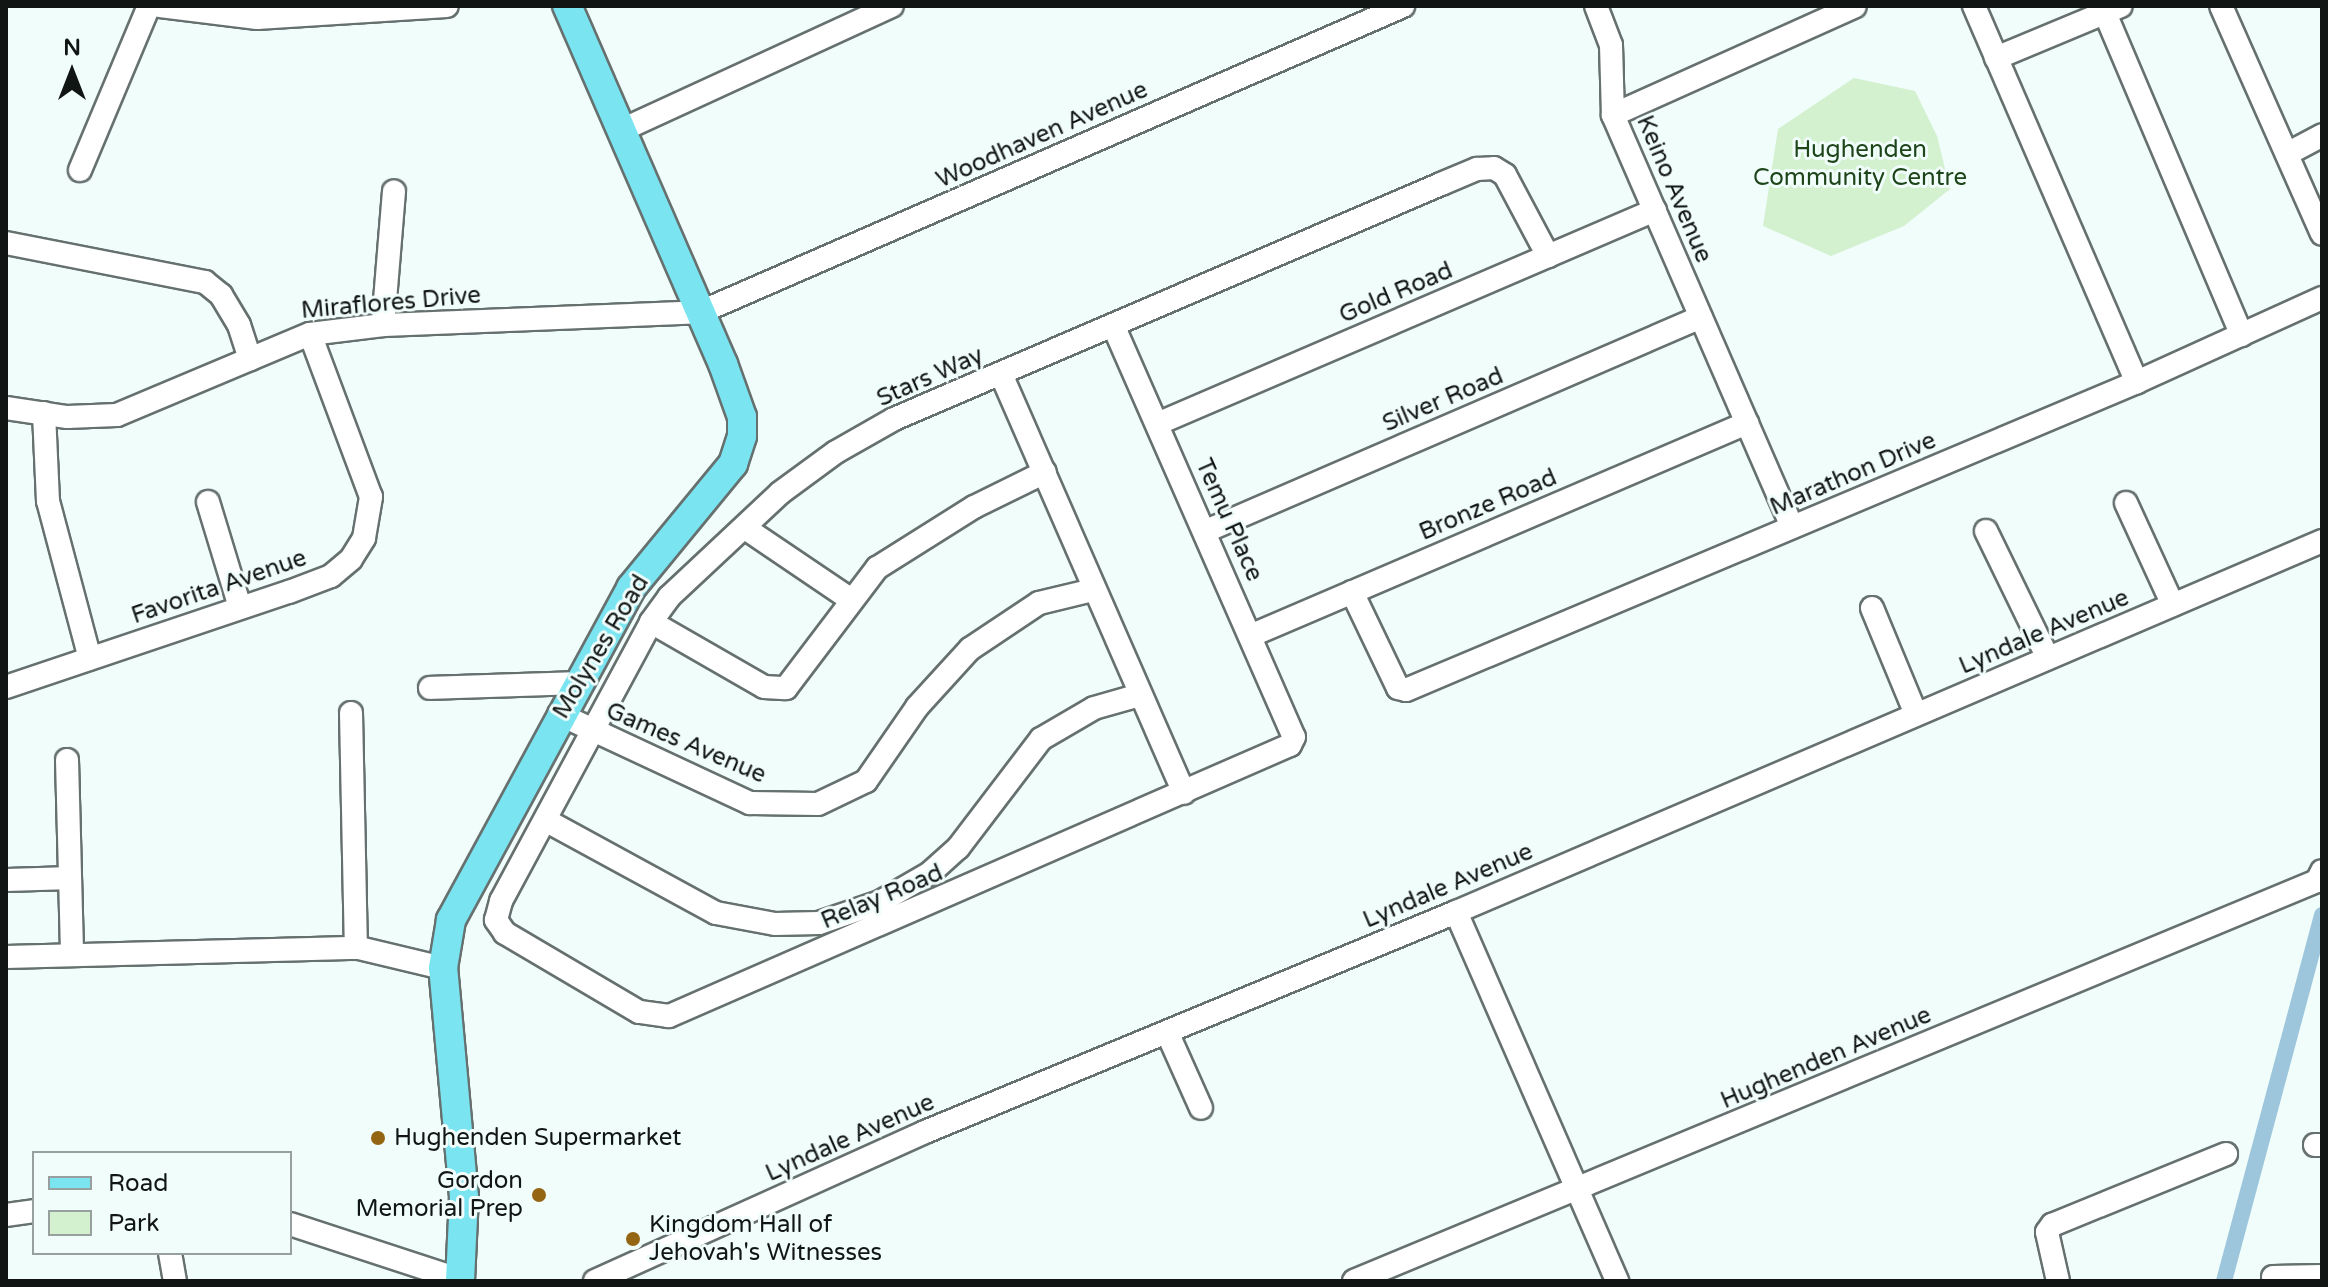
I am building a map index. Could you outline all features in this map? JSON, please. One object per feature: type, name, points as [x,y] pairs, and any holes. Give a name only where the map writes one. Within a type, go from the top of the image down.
[{"type":"main road","name":"Molynes Road","points":[[460,1281],[464,1197],[443,968],[458,901],[631,588],[733,464],[741,447],[742,417],[701,312],[567,6]]},
{"type":"street","points":[[80,170],[149,6]]},
{"type":"street","points":[[160,6],[228,11],[376,14],[447,6]]},
{"type":"street","points":[[622,130],[892,6]]},
{"type":"street","name":"Woodhaven Avenue","points":[[701,312],[1403,6]]},
{"type":"street","points":[[1596,6],[1611,45],[1613,115]]},
{"type":"street","name":"Keino Avenue","points":[[1792,527],[1613,115],[1855,6]]},
{"type":"street","points":[[1974,6],[2137,382]]},
{"type":"street","points":[[2221,6],[2322,234]]},
{"type":"street","points":[[1996,58],[2113,10],[2242,335]]},
{"type":"street","points":[[2287,154],[2322,135]]},
{"type":"street","name":"Stars Way","points":[[496,920],[501,901],[547,821],[592,731],[651,622],[669,597],[780,493],[859,438],[1113,325],[1486,168],[1505,175],[1548,256]]},
{"type":"street","points":[[383,325],[394,191]]},
{"type":"street","name":"Gold Road","points":[[1157,424],[1655,210]]},
{"type":"street","points":[[6,243],[205,282],[221,295],[239,325],[250,359]]},
{"type":"street","name":"Marathon Drive","points":[[1352,592],[1401,690],[2137,382],[2322,298]]},
{"type":"street","name":"Miraflores Drive","points":[[6,408],[44,413],[117,415],[310,334],[383,325],[701,312]]},
{"type":"street","name":"Silver Road","points":[[1206,531],[1701,317]]},
{"type":"street","name":"Temu Place","points":[[1113,325],[1294,737]]},
{"type":"street","name":"Favorita Avenue","points":[[6,687],[331,576],[351,559],[371,518],[371,497],[359,458],[310,334]]},
{"type":"street","points":[[1001,374],[1184,793]]},
{"type":"street","points":[[44,413],[48,501],[90,659]]},
{"type":"street","name":"Bronze Road","points":[[1250,636],[1747,423]]},
{"type":"street","points":[[651,622],[764,687],[779,690],[793,681],[850,599],[877,568],[911,544],[1045,472]]},
{"type":"street","points":[[208,502],[240,607]]},
{"type":"street","points":[[2126,503],[2173,605]]},
{"type":"street","points":[[745,528],[850,599]]},
{"type":"street","points":[[1986,531],[2048,658]]},
{"type":"street","name":"Lyndale Avenue","points":[[595,1281],[925,1132],[1456,912],[2322,541]]},
{"type":"street","name":"Games Avenue","points":[[559,714],[750,803],[818,804],[866,781],[917,707],[970,649],[1039,603],[1093,590]]},
{"type":"street","points":[[1872,608],[1916,714]]},
{"type":"street","points":[[430,688],[577,683]]},
{"type":"street","points":[[547,821],[704,908],[756,922],[805,924],[880,902],[949,858],[1041,739],[1094,708],[1140,695]]},
{"type":"street","points":[[351,713],[356,948]]},
{"type":"street","name":"Relay Road","points":[[496,920],[505,933],[639,1012],[661,1017],[971,888],[1290,745],[1294,737]]},
{"type":"street","points":[[67,760],[72,955]]},
{"type":"street","points":[[949,858],[971,888]]},
{"type":"street","name":"Hughenden Avenue","points":[[1354,1281],[1580,1190],[2319,876]]},
{"type":"street","points":[[6,880],[69,878]]},
{"type":"street","points":[[1456,912],[1580,1190],[1617,1281]]},
{"type":"street","points":[[805,924],[823,951]]},
{"type":"street","points":[[6,957],[356,948],[443,968]]},
{"type":"street","points":[[1167,1032],[1201,1108]]},
{"type":"street","points":[[2058,1281],[2047,1232],[2052,1225],[2226,1154]]},
{"type":"street","points":[[6,1215],[32,1211]]},
{"type":"street","points":[[292,1225],[460,1281]]},
{"type":"street","points":[[170,1255],[175,1281]]},
{"type":"street","points":[[2273,1277],[2322,1276]]},
{"type":"green space","name":"Hughenden Community Centre","points":[[1854,78],[1915,91],[1937,136],[1950,189],[1904,226],[1831,256],[1763,226],[1778,129]]},
{"type":"waterway","points":[[2224,1281],[2322,915]]},
{"type":"place","name":"Hughenden Supermarket","points":[[378,1138]]},
{"type":"place","name":"Gordon Memorial Prep","points":[[539,1195]]},
{"type":"place","name":"Kingdom Hall of Jehovah's Witnesses","points":[[633,1239]]}]
